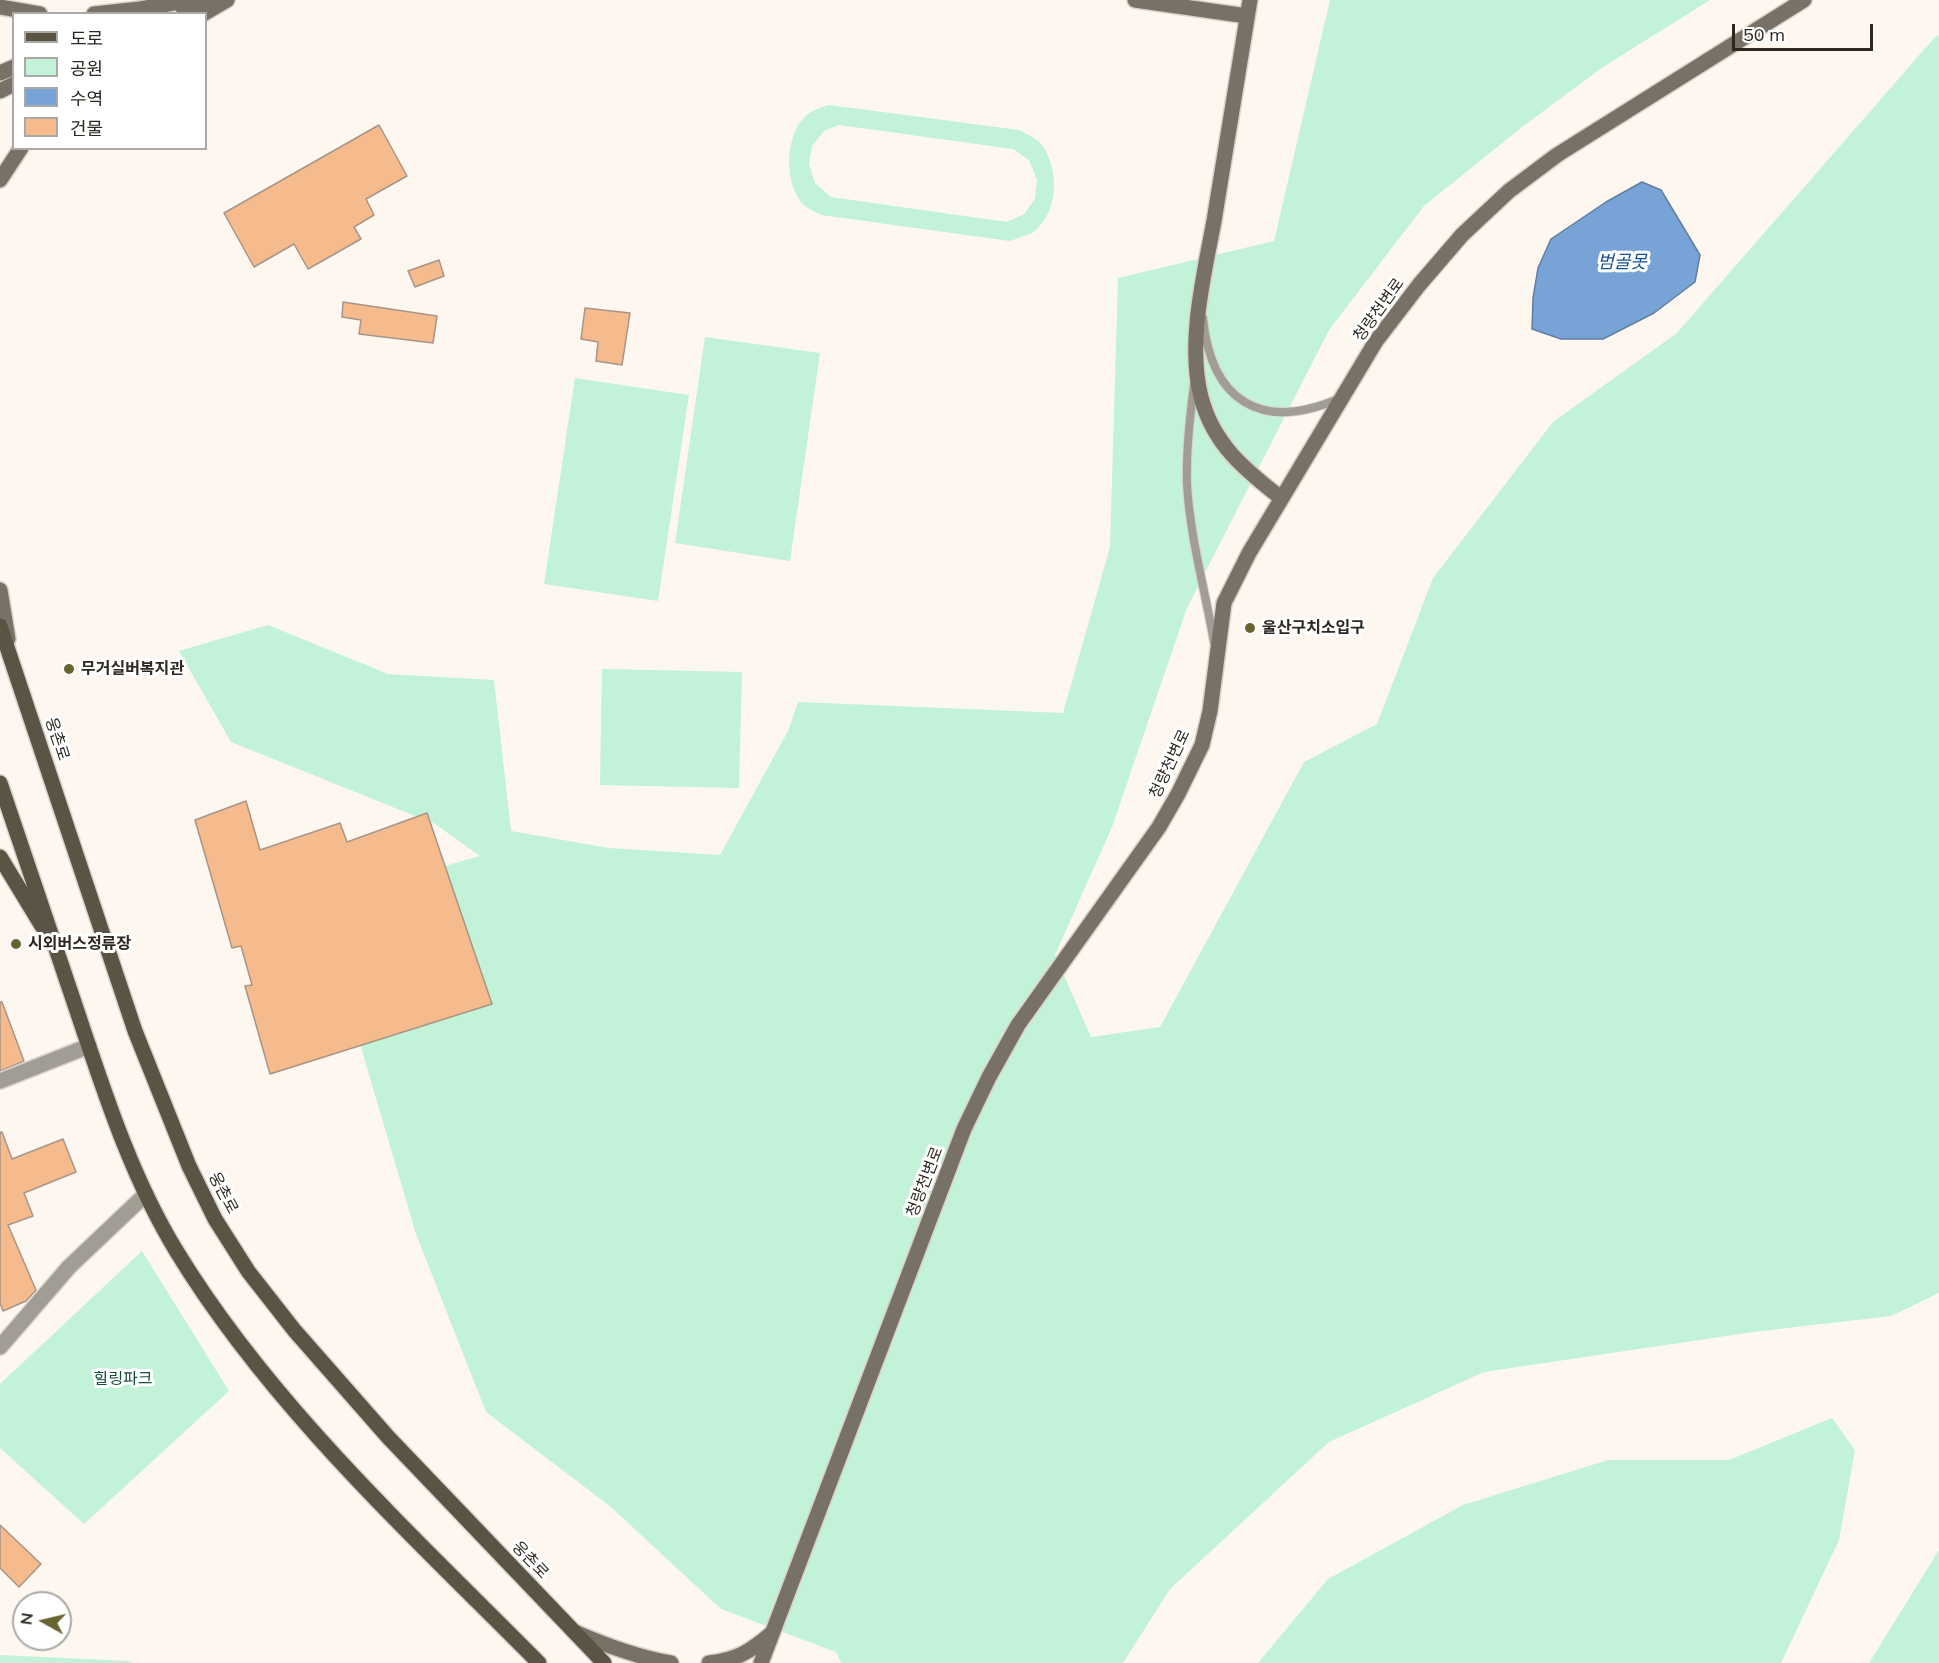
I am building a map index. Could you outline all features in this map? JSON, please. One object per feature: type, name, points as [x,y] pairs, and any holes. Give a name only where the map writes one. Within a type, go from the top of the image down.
[{"type":"main road","points":[[112,12],[190,0]]},
{"type":"main road","points":[[170,12],[208,0]]},
{"type":"main road","points":[[194,12],[221,0]]},
{"type":"main road","points":[[206,12],[227,0]]},
{"type":"main road","points":[[1135,0],[1247,16]]},
{"type":"main road","points":[[1250,0],[1202,291],[1196,362],[1201,397],[1211,424],[1225,448],[1242,467],[1281,498]]},
{"type":"main road","name":"청량천변로","points":[[761,1663],[964,1129],[1018,1024],[1159,826],[1178,794],[1202,745],[1210,711],[1224,603],[1249,553],[1376,341],[1419,285],[1462,235],[1509,191],[1557,155],[1804,0]]},
{"type":"main road","points":[[0,7],[29,12]]},
{"type":"main road","points":[[0,180],[20,150]]},
{"type":"main road","points":[[0,590],[13,665]]},
{"type":"main road","name":"웅촌로","points":[[0,627],[135,1031],[189,1166],[215,1219],[249,1271],[295,1331],[388,1437],[604,1663]]},
{"type":"main road","points":[[0,783],[89,1046],[129,1156],[175,1250],[260,1368],[351,1473],[539,1663]]},
{"type":"main road","points":[[0,857],[57,952]]},
{"type":"main road","points":[[572,1630],[606,1646],[639,1657],[671,1663]]},
{"type":"main road","points":[[709,1663],[726,1661],[751,1651],[774,1631]]},
{"type":"main road","points":[[772,1663],[774,1631]]},
{"type":"street","points":[[0,1081],[89,1046]]},
{"type":"street","points":[[0,1347],[69,1267],[146,1194]]},
{"type":"lane","points":[[1202,291],[1206,343],[1210,359],[1231,392],[1256,408],[1273,413],[1295,413],[1316,409],[1342,397]]},
{"type":"lane","points":[[1196,362],[1188,438],[1187,484],[1193,532],[1216,654]]},
{"type":"green space","points":[[1330,0],[1710,0],[1603,67],[1522,127],[1424,206],[1329,330],[1187,608],[1112,827],[1055,955],[1091,1037],[1160,1027],[1304,762],[1377,724],[1433,578],[1553,422],[1677,333],[1939,35],[1939,1293],[1891,1316],[1753,1332],[1484,1372],[1329,1442],[1170,1589],[1123,1663],[841,1663],[836,1652],[721,1609],[611,1507],[486,1412],[416,1234],[342,983],[346,894],[480,856],[435,824],[231,742],[179,651],[268,625],[388,674],[494,680],[511,831],[609,848],[720,855],[788,731],[798,702],[1063,713],[1110,547],[1118,278],[1274,241]]},
{"type":"green space","points":[[829,105],[1019,130],[1034,138],[1048,155],[1054,177],[1052,200],[1044,221],[1036,230],[1010,241],[821,215],[808,208],[795,192],[791,180],[789,167],[792,142],[802,120],[811,112]],"holes":[[[839,125],[1013,149],[1029,160],[1037,180],[1035,199],[1024,214],[1007,222],[831,197],[815,183],[809,164],[812,146],[824,131]]]},
{"type":"green space","points":[[705,337],[820,353],[790,561],[675,543]]},
{"type":"green space","points":[[575,378],[689,395],[658,601],[544,584]]},
{"type":"green space","points":[[602,669],[742,672],[739,788],[600,785]]},
{"type":"green space","name":"힐링파크","points":[[142,1251],[229,1391],[84,1524],[0,1448],[0,1384]]},
{"type":"green space","points":[[1832,1418],[1855,1450],[1839,1540],[1781,1663],[1258,1663],[1328,1579],[1463,1505],[1608,1460],[1729,1460]]},
{"type":"green space","points":[[1939,1550],[1939,1663],[1869,1663]]},
{"type":"green space","points":[[0,1655],[129,1661],[133,1663],[0,1663]]},
{"type":"water","name":"범골못","points":[[1642,182],[1661,190],[1700,255],[1695,282],[1654,313],[1603,339],[1561,339],[1532,329],[1533,298],[1538,268],[1551,239],[1606,202]]},
{"type":"building","points":[[379,125],[407,176],[366,199],[374,215],[354,227],[361,239],[308,269],[294,244],[254,267],[224,213]]},
{"type":"building","points":[[439,260],[444,276],[415,287],[408,271]]},
{"type":"building","points":[[343,302],[437,316],[433,343],[359,334],[361,320],[342,317]]},
{"type":"building","points":[[585,308],[630,313],[622,365],[596,361],[598,342],[581,339]]},
{"type":"building","points":[[246,801],[260,850],[340,823],[347,842],[427,813],[492,1004],[270,1074],[245,986],[252,985],[241,946],[232,948],[195,820]]},
{"type":"building","points":[[0,1002],[2,1002],[24,1061],[0,1071]]},
{"type":"building","points":[[0,1132],[2,1132],[12,1159],[63,1139],[76,1172],[24,1193],[33,1216],[8,1225],[36,1290],[26,1301],[3,1311],[0,1303]]},
{"type":"building","points":[[0,1525],[41,1564],[19,1587],[0,1568]]},
{"type":"place","name":"울산구치소입구","points":[[1250,628]]},
{"type":"place","name":"무거실버복지관","points":[[69,669]]},
{"type":"place","name":"시외버스정류장","points":[[16,944]]}]
